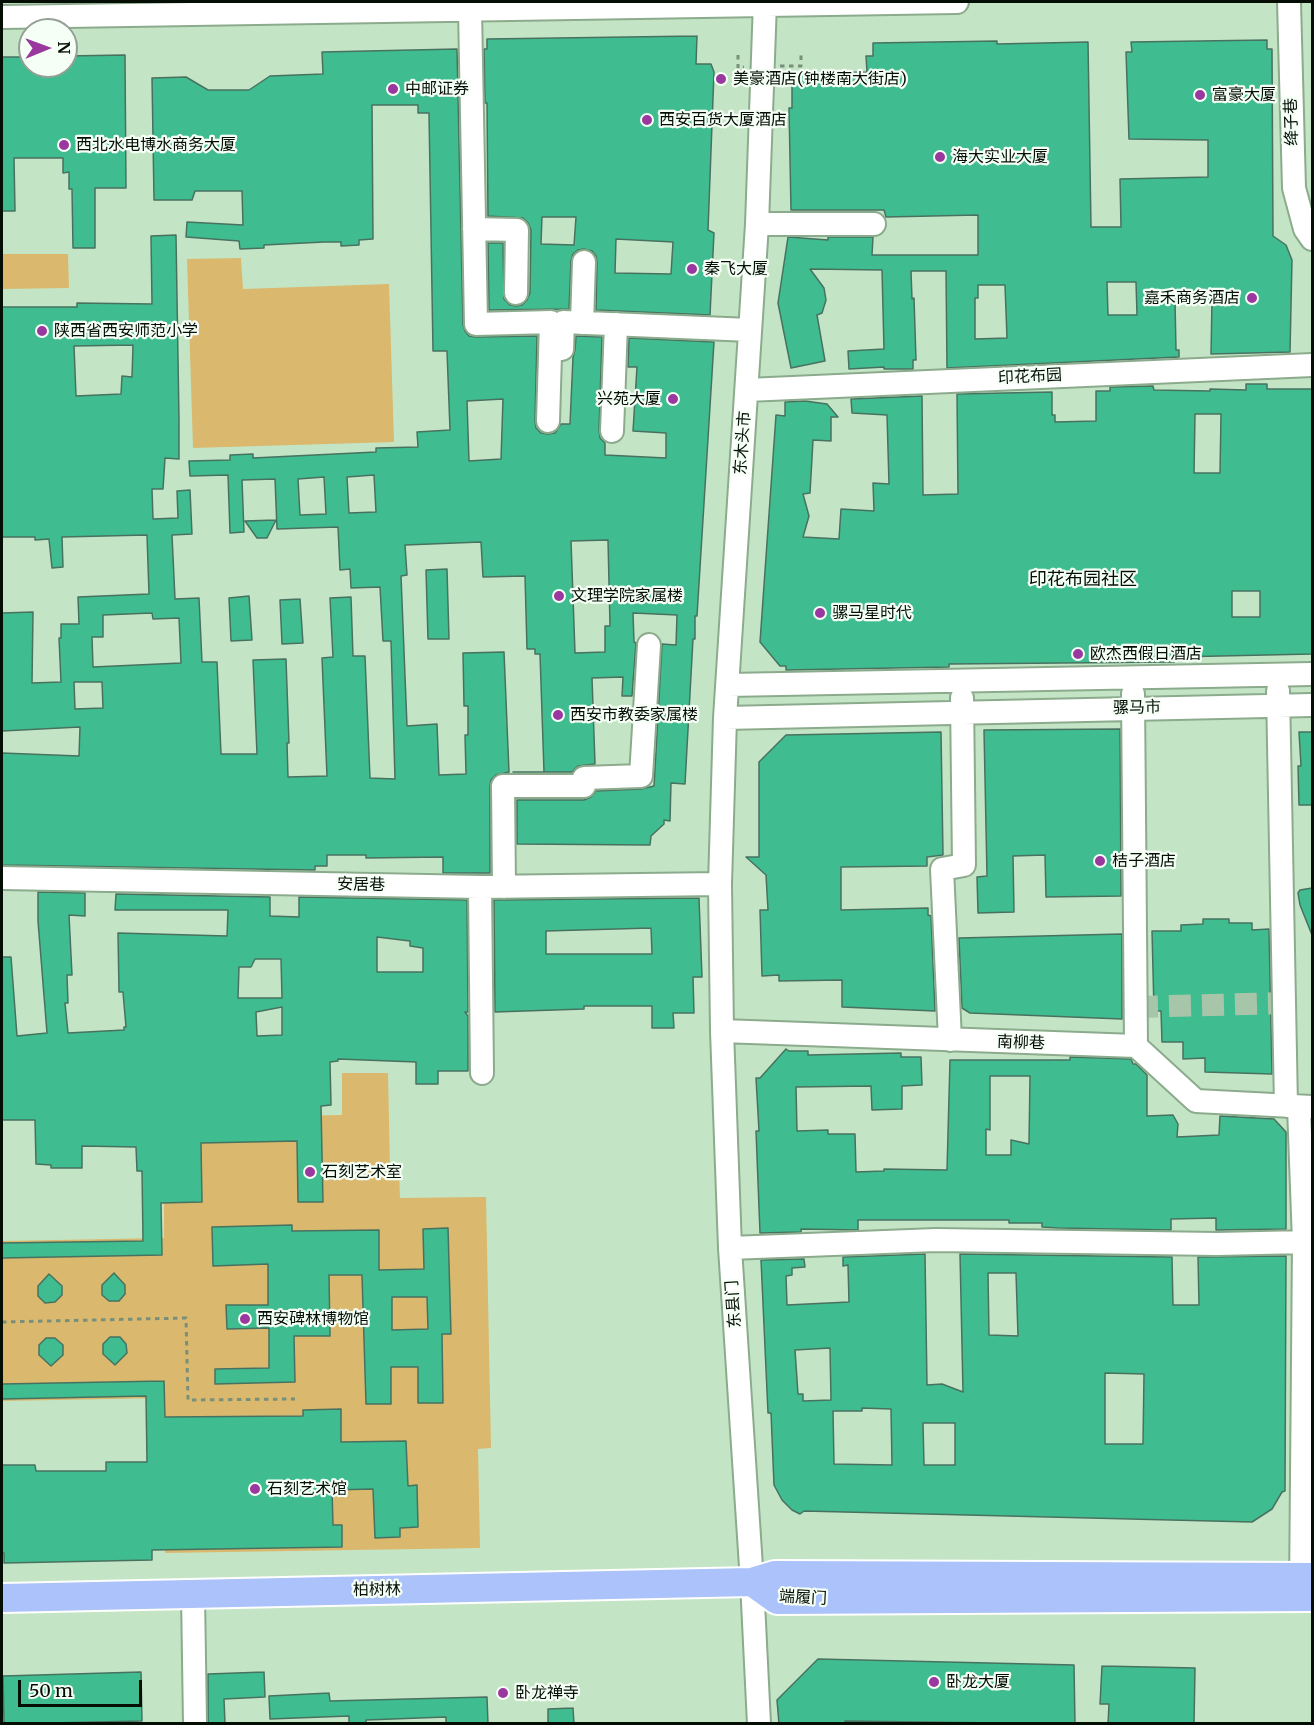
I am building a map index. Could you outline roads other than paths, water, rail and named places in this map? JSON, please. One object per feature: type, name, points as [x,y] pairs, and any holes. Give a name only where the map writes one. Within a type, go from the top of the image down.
[{"type":"main road","name":"端履门","points":[[752,1582],[777,1600],[1306,1587]]},
{"type":"main road","name":"柏树林","points":[[2,1598],[752,1582]]},
{"type":"street","points":[[2,16],[765,3],[957,2]]},
{"type":"street","name":"绛子巷","points":[[1289,2],[1294,188],[1305,229],[1312,239]]},
{"type":"street","name":"东木头市","points":[[720,884],[725,718],[757,224],[765,3]]},
{"type":"street","points":[[470,9],[476,324],[551,322],[554,421],[563,322],[750,330]]},
{"type":"street","points":[[757,224],[874,224]]},
{"type":"street","points":[[474,229],[517,230],[516,293]]},
{"type":"street","points":[[582,323],[584,262]]},
{"type":"street","points":[[612,431],[615,324]]},
{"type":"street","name":"印花布园","points":[[747,390],[1312,365]]},
{"type":"street","points":[[504,887],[503,786],[584,786],[584,778],[641,776],[649,645]]},
{"type":"street","name":"骡马市","points":[[728,685],[1312,674]]},
{"type":"street","points":[[1277,675],[1304,1242],[1306,1587]]},
{"type":"street","points":[[1133,677],[1136,1046],[1196,1101],[1299,1106]]},
{"type":"street","points":[[950,1040],[942,869],[964,865],[962,681]]},
{"type":"street","name":"骡马市","points":[[725,718],[1312,705]]},
{"type":"street","name":"安居巷","points":[[2,878],[480,887],[720,884]]},
{"type":"street","name":"东县门","points":[[720,884],[722,1031],[730,1248],[759,1724]]},
{"type":"street","points":[[480,887],[482,1073]]},
{"type":"street","name":"南柳巷","points":[[722,1031],[1136,1046]]},
{"type":"street","points":[[730,1248],[936,1240],[1216,1244],[1304,1242]]},
{"type":"street","points":[[193,1594],[195,1724]]},
{"type":"tunnel","points":[[1136,1007],[1285,1003]]},
{"type":"place","name":"美豪酒店(钟楼南大街店)","points":[[721,79]]},
{"type":"place","name":"中邮证券","points":[[393,89]]},
{"type":"place","name":"富豪大厦","points":[[1200,95]]},
{"type":"place","name":"西安百货大厦酒店","points":[[647,120]]},
{"type":"place","name":"西北水电博水商务大厦","points":[[64,145]]},
{"type":"place","name":"海大实业大厦","points":[[940,157]]},
{"type":"place","name":"秦飞大厦","points":[[692,269]]},
{"type":"place","name":"嘉禾商务酒店","points":[[1252,298]]},
{"type":"place","name":"陕西省西安师范小学","points":[[42,331]]},
{"type":"place","name":"兴苑大厦","points":[[673,399]]},
{"type":"place","name":"文理学院家属楼","points":[[559,596]]},
{"type":"place","name":"骡马星时代","points":[[820,613]]},
{"type":"place","name":"欧杰西假日酒店","points":[[1078,654]]},
{"type":"place","name":"西安市教委家属楼","points":[[558,715]]},
{"type":"place","name":"桔子酒店","points":[[1100,861]]},
{"type":"place","name":"石刻艺术室","points":[[310,1172]]},
{"type":"place","name":"西安碑林博物馆","points":[[245,1319]]},
{"type":"place","name":"石刻艺术馆","points":[[255,1489]]},
{"type":"place","name":"卧龙大厦","points":[[934,1682]]},
{"type":"place","name":"卧龙禅寺","points":[[503,1693]]},
{"type":"district","name":"印花布园社区","points":[[1083,580]]}]
